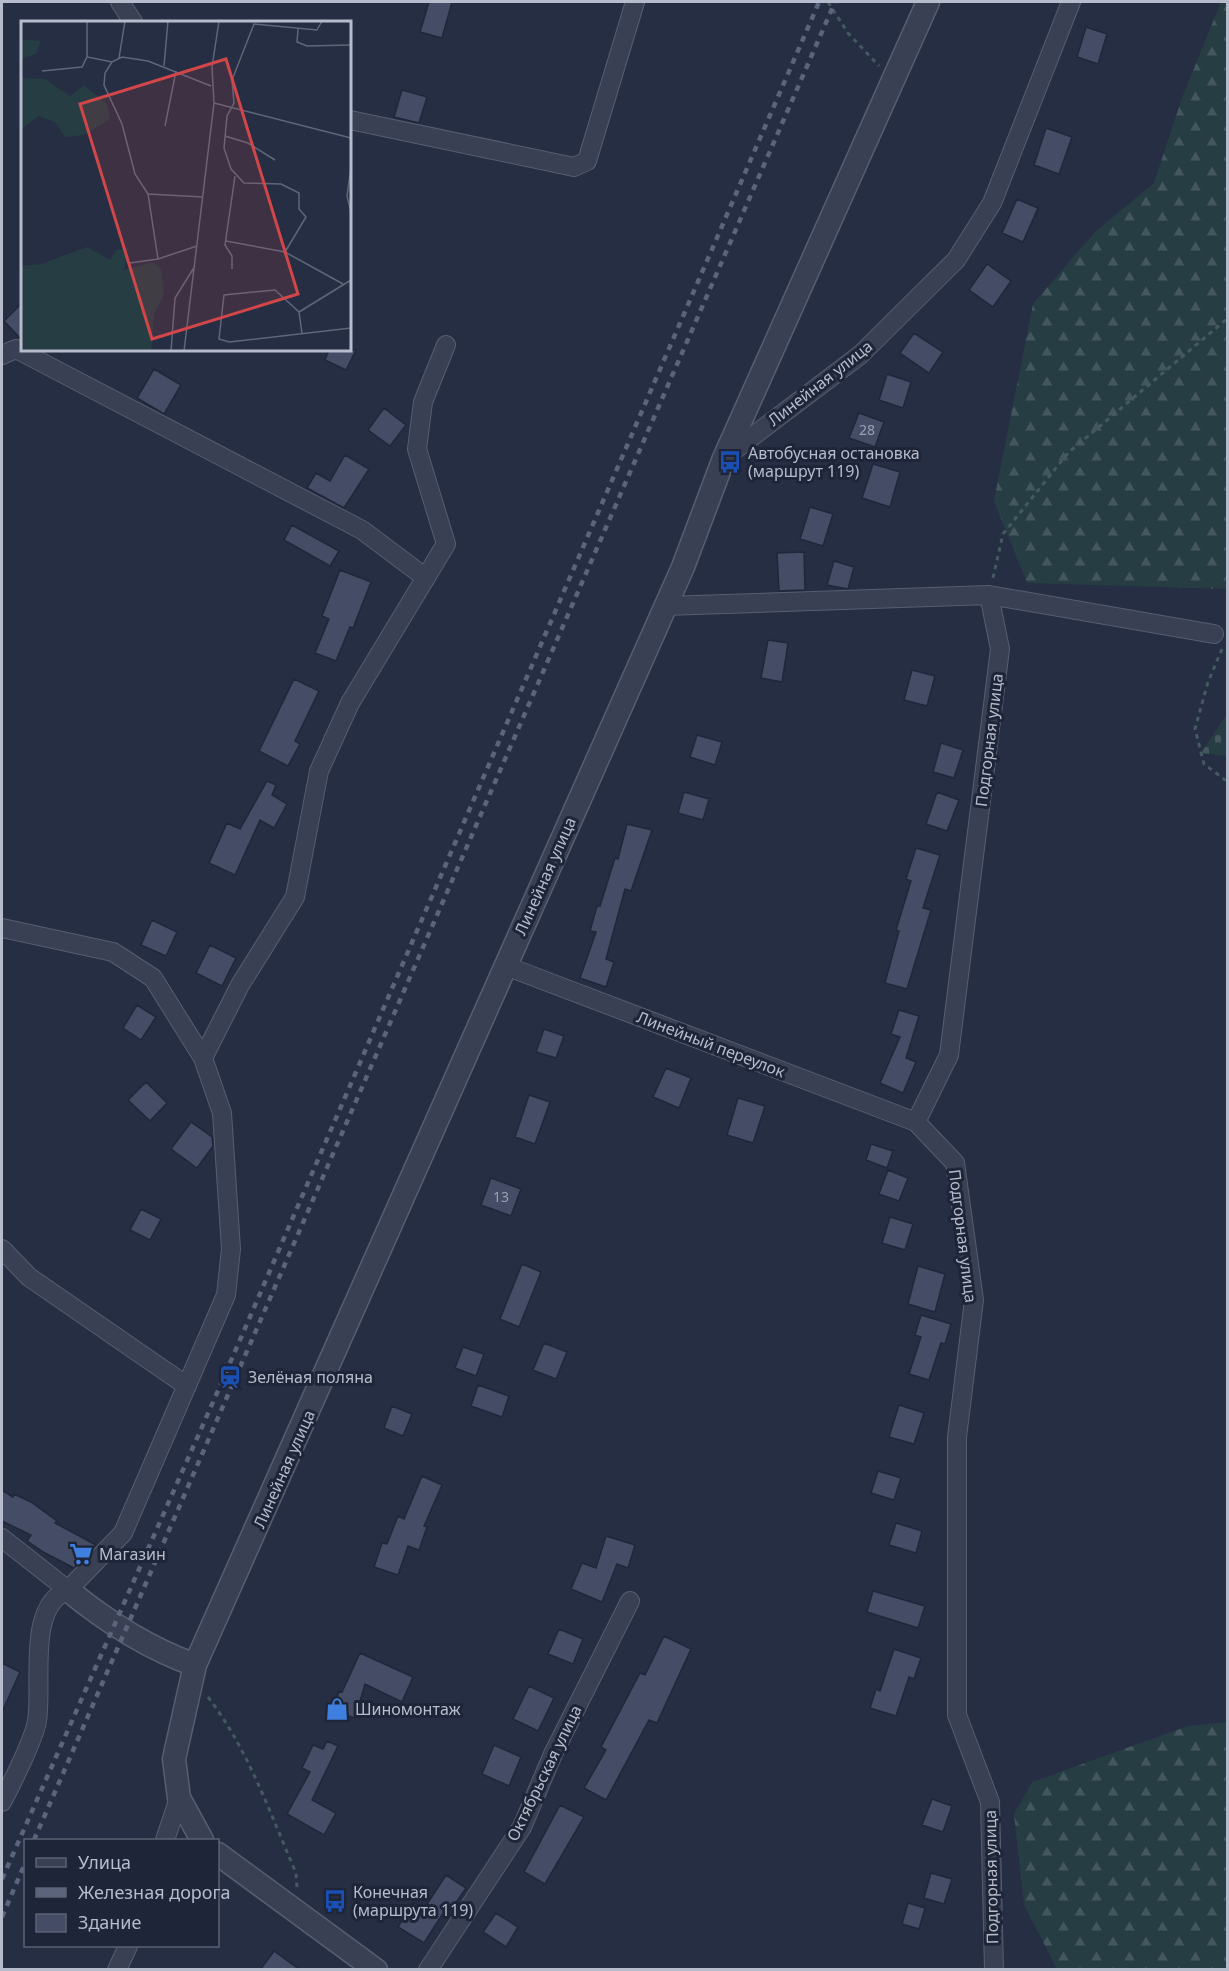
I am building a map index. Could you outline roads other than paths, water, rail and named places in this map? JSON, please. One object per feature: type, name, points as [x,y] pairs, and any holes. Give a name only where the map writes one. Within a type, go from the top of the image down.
[{"type":"street","points":[[120,2],[132,21]]},
{"type":"street","points":[[351,120],[574,167],[587,161],[635,2]]},
{"type":"street","points":[[724,458],[928,2]]},
{"type":"street","name":"Линейная улица","points":[[165,1839],[179,1798],[174,1759],[193,1671],[683,567],[724,458],[860,355],[956,260],[992,203],[1071,2]]},
{"type":"street","points":[[203,1058],[240,985],[295,897],[319,771],[350,704],[446,544],[417,450],[423,402],[446,345]]},
{"type":"street","points":[[2,355],[16,349],[362,530],[426,578]]},
{"type":"street","points":[[665,606],[989,595],[1214,634]]},
{"type":"street","name":"Подгорная улица","points":[[989,595],[1000,650],[949,1055],[916,1122],[955,1163],[974,1300],[957,1437],[957,1715],[990,1802],[993,1970]]},
{"type":"street","points":[[2,928],[113,952],[153,978],[203,1058],[222,1113],[231,1250],[226,1295],[123,1533],[68,1590],[57,1594],[42,1619],[37,1723],[2,1802]]},
{"type":"street","name":"Линейный переулок","points":[[506,966],[916,1122]]},
{"type":"street","points":[[2,1249],[29,1277],[188,1386]]},
{"type":"street","points":[[2,1538],[92,1610],[193,1671]]},
{"type":"street","name":"Октябрьская улица","points":[[428,1970],[522,1827],[553,1754],[630,1601]]},
{"type":"street","points":[[179,1798],[201,1839]]},
{"type":"street","points":[[219,1855],[376,1970]]},
{"type":"street","points":[[117,1970],[128,1947]]},
{"type":"railway","points":[[2,1879],[217,1393],[819,2]]},
{"type":"railway","points":[[34,1839],[835,2]]},
{"type":"railway","points":[[2,1917],[24,1866]]},
{"type":"place","name":"Автобусная остановка (маршрут 119)","points":[[730,462]]},
{"type":"place","name":"Зелёная поляна","points":[[230,1377]]},
{"type":"place","name":"Магазин","points":[[81,1554]]},
{"type":"place","name":"Шиномонтаж","points":[[337,1709]]},
{"type":"place","name":"Конечная (маршрута 119)","points":[[335,1901]]}]
